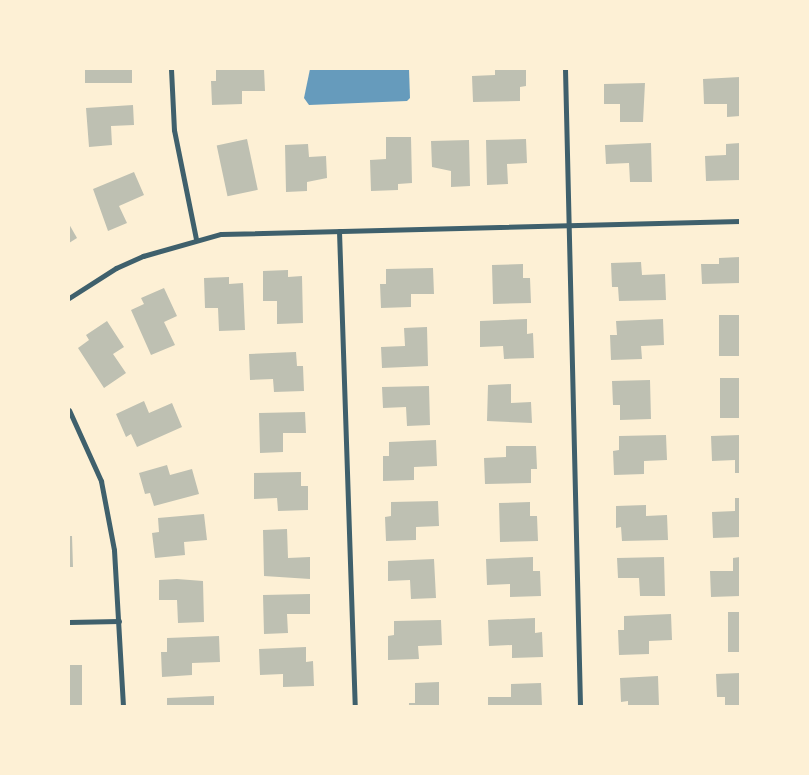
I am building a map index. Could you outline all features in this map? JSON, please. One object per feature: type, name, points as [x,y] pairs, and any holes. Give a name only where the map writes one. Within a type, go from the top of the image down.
[{"type":"street","points":[[171,69],[174,130],[196,240]]},
{"type":"street","points":[[565,69],[580,706]]},
{"type":"street","points":[[69,298],[116,268],[143,256],[196,240],[230,234],[740,220]]},
{"type":"street","points":[[339,231],[355,706]]},
{"type":"street","points":[[69,410],[101,481],[114,550],[120,621],[123,706]]},
{"type":"street","points":[[69,622],[120,621]]},
{"type":"water","points":[[310,69],[409,69],[410,98],[407,101],[309,105],[304,98]]},
{"type":"building","points":[[85,69],[132,69],[132,83],[85,83]]},
{"type":"building","points":[[216,69],[264,69],[265,91],[242,91],[242,104],[212,105],[211,81],[216,81]]},
{"type":"building","points":[[495,69],[526,69],[526,86],[520,87],[520,101],[473,102],[472,76],[495,75]]},
{"type":"building","points":[[740,77],[740,116],[727,117],[727,104],[704,104],[703,79]]},
{"type":"building","points":[[645,83],[643,122],[620,122],[620,104],[604,104],[604,84]]},
{"type":"building","points":[[133,105],[134,125],[111,126],[112,145],[89,147],[86,108]]},
{"type":"building","points":[[386,137],[411,137],[412,183],[398,184],[398,190],[371,191],[370,160],[386,159]]},
{"type":"building","points":[[247,139],[258,190],[227,196],[217,145]]},
{"type":"building","points":[[526,139],[527,163],[507,164],[508,184],[487,185],[486,140]]},
{"type":"building","points":[[469,140],[470,186],[451,187],[451,171],[432,167],[431,141]]},
{"type":"building","points":[[651,143],[652,182],[630,182],[629,163],[606,164],[605,145]]},
{"type":"building","points":[[740,143],[740,180],[706,181],[705,156],[726,155],[726,144]]},
{"type":"building","points":[[308,144],[309,157],[326,156],[327,178],[307,182],[307,191],[286,192],[285,145]]},
{"type":"building","points":[[134,172],[144,195],[119,206],[127,223],[108,231],[93,189]]},
{"type":"building","points":[[69,224],[77,238],[69,243]]},
{"type":"building","points":[[740,257],[740,283],[702,284],[701,264],[719,264],[719,258]]},
{"type":"building","points":[[641,262],[642,275],[665,274],[666,300],[619,301],[618,287],[612,287],[611,263]]},
{"type":"building","points":[[523,264],[523,278],[530,278],[531,303],[493,304],[492,265]]},
{"type":"building","points":[[433,268],[434,294],[411,294],[411,307],[381,308],[380,284],[386,284],[386,269]]},
{"type":"building","points":[[288,270],[288,277],[302,276],[303,323],[277,324],[277,301],[263,301],[263,271]]},
{"type":"building","points":[[229,277],[229,284],[243,283],[245,330],[219,331],[218,308],[205,308],[204,278]]},
{"type":"building","points":[[164,288],[177,316],[164,322],[175,345],[151,355],[131,310],[144,304],[141,298]]},
{"type":"building","points":[[719,315],[740,315],[740,356],[719,356]]},
{"type":"building","points":[[527,319],[527,334],[533,333],[534,358],[504,359],[503,346],[480,347],[480,321]]},
{"type":"building","points":[[663,319],[664,345],[641,346],[642,359],[611,360],[610,335],[617,335],[616,321]]},
{"type":"building","points":[[107,321],[124,347],[113,354],[126,373],[104,388],[78,348],[89,340],[86,335]]},
{"type":"building","points":[[427,327],[428,366],[382,368],[381,347],[405,346],[404,328]]},
{"type":"building","points":[[296,352],[297,366],[303,366],[304,391],[274,392],[273,379],[250,380],[249,354]]},
{"type":"building","points":[[720,378],[740,378],[740,418],[720,418]]},
{"type":"building","points":[[650,380],[651,419],[620,420],[620,405],[613,405],[612,381]]},
{"type":"building","points":[[511,384],[511,403],[531,402],[532,423],[487,421],[488,385]]},
{"type":"building","points":[[429,386],[430,425],[407,426],[406,407],[383,408],[382,387]]},
{"type":"building","points":[[144,401],[149,413],[172,403],[182,427],[137,447],[131,434],[126,437],[116,414]]},
{"type":"building","points":[[305,412],[306,433],[283,433],[283,452],[260,453],[259,413]]},
{"type":"building","points":[[666,435],[667,460],[644,461],[644,474],[614,475],[613,451],[619,450],[619,436]]},
{"type":"building","points":[[740,435],[740,473],[735,473],[735,460],[712,461],[711,436]]},
{"type":"building","points":[[436,440],[437,466],[414,467],[414,480],[383,481],[383,456],[389,456],[389,442]]},
{"type":"building","points":[[506,446],[536,446],[537,469],[531,469],[531,483],[485,484],[484,458],[506,457]]},
{"type":"building","points":[[167,465],[170,475],[192,469],[199,494],[154,506],[150,493],[145,494],[139,473]]},
{"type":"building","points":[[301,472],[301,486],[308,486],[308,510],[278,511],[277,498],[254,499],[254,473]]},
{"type":"building","points":[[735,498],[740,498],[740,537],[713,538],[712,512],[735,511]]},
{"type":"building","points":[[438,501],[439,526],[416,527],[416,540],[386,541],[385,517],[391,516],[391,502]]},
{"type":"building","points":[[530,502],[530,516],[537,516],[538,541],[500,542],[499,503]]},
{"type":"building","points":[[646,505],[646,516],[667,515],[668,540],[622,541],[621,527],[616,528],[616,506]]},
{"type":"building","points":[[204,514],[207,540],[184,542],[185,555],[155,558],[152,533],[159,532],[158,518]]},
{"type":"building","points":[[287,529],[288,558],[310,557],[310,579],[264,576],[263,530]]},
{"type":"building","points":[[69,536],[72,536],[73,567],[69,567]]},
{"type":"building","points":[[533,557],[533,571],[540,571],[541,596],[510,597],[510,584],[487,585],[486,559]]},
{"type":"building","points":[[664,557],[665,596],[640,596],[639,578],[618,578],[617,558]]},
{"type":"building","points":[[740,557],[740,596],[711,597],[710,571],[733,571],[733,558]]},
{"type":"building","points":[[434,559],[436,598],[411,599],[410,580],[388,581],[388,561]]},
{"type":"building","points":[[159,580],[203,581],[204,622],[178,623],[177,600],[159,600]]},
{"type":"building","points":[[310,594],[310,614],[287,614],[288,633],[264,634],[263,595]]},
{"type":"building","points":[[728,612],[740,612],[740,652],[728,652]]},
{"type":"building","points":[[671,614],[672,640],[649,641],[649,654],[619,655],[618,630],[624,630],[624,616]]},
{"type":"building","points":[[535,618],[535,633],[542,632],[543,657],[512,658],[512,645],[489,646],[488,620]]},
{"type":"building","points":[[441,620],[442,645],[418,646],[419,659],[388,660],[388,636],[394,635],[394,621]]},
{"type":"building","points":[[219,636],[220,662],[192,663],[192,675],[162,677],[161,652],[167,652],[167,638]]},
{"type":"building","points":[[306,647],[306,662],[313,661],[314,686],[283,687],[283,674],[260,675],[259,649]]},
{"type":"building","points":[[69,665],[82,665],[82,706],[69,706]]},
{"type":"building","points":[[740,673],[740,706],[725,706],[725,697],[717,697],[716,674]]},
{"type":"building","points":[[658,676],[659,706],[628,706],[628,701],[621,702],[620,678]]},
{"type":"building","points":[[439,682],[439,706],[409,706],[409,703],[415,703],[415,683]]},
{"type":"building","points":[[541,683],[542,706],[488,706],[488,697],[511,697],[511,684]]},
{"type":"building","points":[[214,696],[214,706],[167,706],[167,698]]}]
